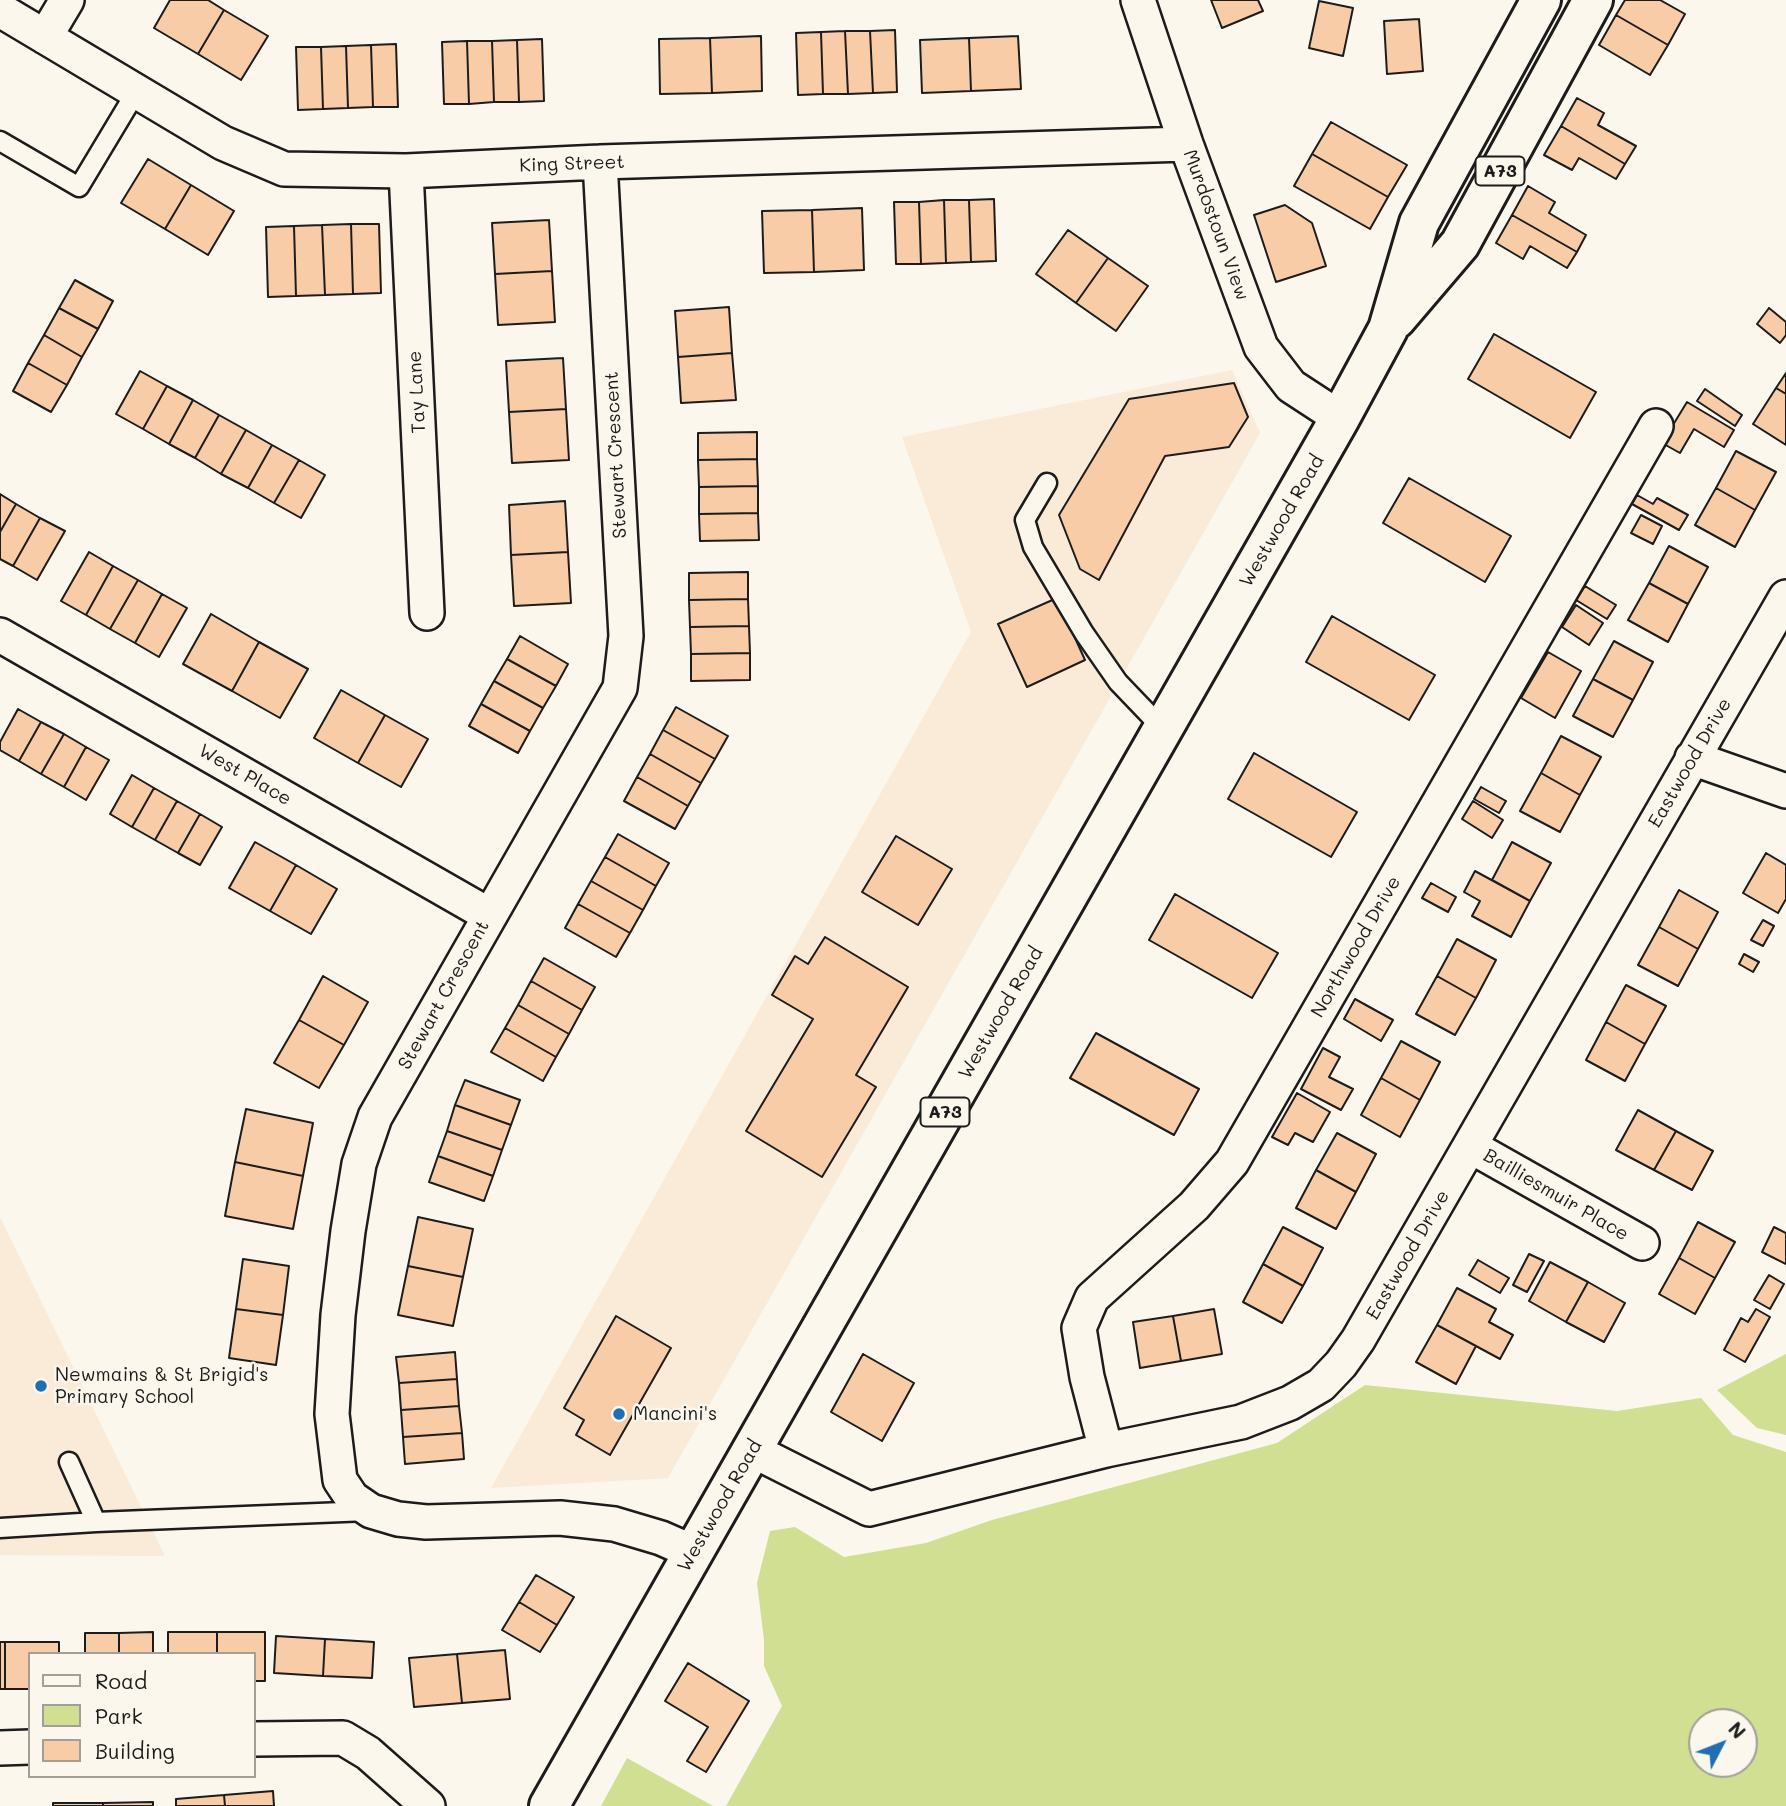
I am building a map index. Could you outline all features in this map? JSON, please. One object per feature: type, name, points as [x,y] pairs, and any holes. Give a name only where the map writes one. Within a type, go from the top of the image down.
[{"type":"main road","name":"Westwood Road","points":[[549,1806],[1340,418],[1388,328],[1419,223],[1541,0]]},
{"type":"main road","name":"Westwood Road","points":[[1388,328],[1460,244],[1593,0]]},
{"type":"street","points":[[45,37],[67,0]]},
{"type":"street","name":"Murdostoun View","points":[[1138,0],[1186,144],[1261,347],[1291,386],[1340,418]]},
{"type":"street","name":"King Street","points":[[0,10],[223,143],[284,169],[407,171],[600,162],[1186,144]]},
{"type":"street","name":"Stewart Crescent","points":[[600,162],[626,636],[620,688],[375,1117],[359,1164],[338,1315],[332,1414],[340,1480],[352,1498],[371,1511],[398,1519],[426,1522],[560,1518],[614,1524],[661,1538],[693,1552]]},
{"type":"street","name":"Tay Lane","points":[[407,171],[427,613]]},
{"type":"street","name":"Northwood Drive","points":[[1107,1450],[1087,1377],[1080,1328],[1092,1298],[1194,1206],[1232,1162],[1656,426]]},
{"type":"street","name":"Eastwood Drive","points":[[752,1450],[869,1509],[1107,1450],[1241,1422],[1290,1403],[1321,1385],[1359,1340],[1786,597]]},
{"type":"street","name":"West Place","points":[[0,635],[489,915]]},
{"type":"street","points":[[1692,758],[1786,791]]},
{"type":"street","name":"Bailliesmuir Place","points":[[1470,1146],[1642,1243]]},
{"type":"street","points":[[256,1739],[343,1738],[368,1753],[428,1806]]},
{"type":"street","points":[[0,1748],[28,1747]]},
{"type":"lane","points":[[0,141],[79,187],[136,92]]},
{"type":"lane","points":[[1047,483],[1025,520],[1033,547],[1084,633],[1118,682],[1163,729]]},
{"type":"lane","points":[[69,1462],[96,1522]]},
{"type":"lane","points":[[0,1528],[371,1511]]},
{"type":"shaded area","points":[[1232,370],[1260,433],[668,1478],[491,1488],[971,632],[902,437]]},
{"type":"shaded area","name":"Newmains & St Brigid's Primary School","points":[[0,1217],[165,1556],[0,1555]]},
{"type":"green space","points":[[1786,1354],[1786,1435],[1757,1428],[1717,1390]]},
{"type":"green space","points":[[1365,1385],[1617,1411],[1701,1398],[1733,1435],[1786,1452],[1786,1806],[726,1806],[782,1706],[764,1666],[764,1640],[757,1583],[770,1531],[795,1527],[844,1557],[926,1543],[992,1520],[1277,1443]]},
{"type":"green space","points":[[627,1758],[713,1806],[601,1806]]},
{"type":"building","points":[[170,0],[208,0],[224,10],[198,54],[154,28]]},
{"type":"building","points":[[1211,0],[1258,0],[1263,11],[1222,28]]},
{"type":"building","points":[[1625,0],[1660,0],[1685,14],[1668,45],[1616,15]]},
{"type":"building","points":[[1319,1],[1353,8],[1343,56],[1309,48]]},
{"type":"building","points":[[224,10],[268,36],[241,80],[198,54]]},
{"type":"building","points":[[1616,15],[1668,45],[1650,75],[1599,45]]},
{"type":"building","points":[[1419,19],[1423,71],[1387,74],[1384,21]]},
{"type":"building","points":[[895,30],[897,92],[873,93],[870,31]]},
{"type":"building","points":[[845,31],[870,31],[873,93],[848,94]]},
{"type":"building","points":[[845,31],[848,94],[823,94],[821,32]]},
{"type":"building","points":[[821,32],[823,94],[798,95],[796,33]]},
{"type":"building","points":[[761,36],[762,91],[712,93],[710,38]]},
{"type":"building","points":[[1018,36],[1021,89],[971,91],[969,38]]},
{"type":"building","points":[[710,38],[712,93],[660,94],[659,39]]},
{"type":"building","points":[[969,38],[971,91],[922,93],[920,40]]},
{"type":"building","points":[[542,39],[544,101],[519,102],[517,40]]},
{"type":"building","points":[[517,40],[519,102],[494,102],[492,41]]},
{"type":"building","points":[[467,41],[492,41],[494,102],[469,104]]},
{"type":"building","points":[[467,41],[469,104],[444,104],[442,42]]},
{"type":"building","points":[[396,44],[398,107],[373,107],[371,45]]},
{"type":"building","points":[[371,45],[373,107],[348,108],[346,46]]},
{"type":"building","points":[[346,46],[348,108],[323,109],[321,47]]},
{"type":"building","points":[[296,47],[321,47],[323,109],[298,110]]},
{"type":"building","points":[[1577,98],[1604,113],[1598,125],[1636,146],[1625,164],[1561,126]]},
{"type":"building","points":[[1331,122],[1407,165],[1388,197],[1312,154]]},
{"type":"building","points":[[1561,126],[1625,164],[1616,179],[1579,158],[1572,170],[1544,155]]},
{"type":"building","points":[[1312,154],[1388,197],[1370,229],[1294,186]]},
{"type":"building","points":[[148,159],[191,185],[165,229],[121,203]]},
{"type":"building","points":[[191,185],[234,211],[208,255],[165,229]]},
{"type":"building","points":[[1528,186],[1555,202],[1549,213],[1586,235],[1577,252],[1512,215]]},
{"type":"building","points":[[994,199],[996,261],[971,262],[969,200]]},
{"type":"building","points":[[944,200],[946,263],[921,264],[919,202]]},
{"type":"building","points":[[944,200],[969,200],[971,262],[946,263]]},
{"type":"building","points":[[894,202],[919,202],[921,264],[896,264]]},
{"type":"building","points":[[1285,205],[1312,223],[1326,266],[1276,282],[1254,215]]},
{"type":"building","points":[[862,208],[864,270],[814,272],[812,210]]},
{"type":"building","points":[[812,210],[814,272],[764,273],[762,211]]},
{"type":"building","points":[[1512,215],[1577,252],[1567,268],[1530,246],[1523,259],[1496,243]]},
{"type":"building","points":[[549,220],[552,271],[495,274],[492,223]]},
{"type":"building","points":[[351,224],[379,224],[381,293],[353,294]]},
{"type":"building","points":[[351,224],[353,294],[325,295],[322,225]]},
{"type":"building","points":[[322,225],[325,295],[296,296],[294,226]]},
{"type":"building","points":[[294,226],[296,296],[268,297],[266,227]]},
{"type":"building","points":[[1068,230],[1108,258],[1076,303],[1036,274]]},
{"type":"building","points":[[1108,258],[1148,286],[1116,331],[1076,303]]},
{"type":"building","points":[[552,271],[555,322],[498,325],[495,274]]},
{"type":"building","points":[[75,280],[113,301],[98,329],[59,308]]},
{"type":"building","points":[[729,307],[732,353],[678,357],[675,311]]},
{"type":"building","points":[[59,308],[98,329],[82,357],[44,335]]},
{"type":"building","points":[[1769,308],[1786,322],[1786,335],[1780,343],[1757,324]]},
{"type":"building","points":[[1494,334],[1596,392],[1570,438],[1468,379]]},
{"type":"building","points":[[44,335],[82,357],[67,385],[28,363]]},
{"type":"building","points":[[732,353],[736,400],[681,403],[678,357]]},
{"type":"building","points":[[563,358],[566,409],[509,412],[506,361]]},
{"type":"building","points":[[28,363],[67,385],[51,412],[13,391]]},
{"type":"building","points":[[140,371],[167,386],[143,429],[116,414]]},
{"type":"building","points":[[1786,373],[1786,394],[1776,388]]},
{"type":"building","points":[[1234,383],[1248,417],[1229,447],[1165,456],[1099,580],[1080,569],[1059,515],[1129,399]]},
{"type":"building","points":[[167,386],[193,400],[169,444],[143,429]]},
{"type":"building","points":[[1776,388],[1786,394],[1786,445],[1753,424]]},
{"type":"building","points":[[1705,389],[1742,415],[1735,426],[1697,401]]},
{"type":"building","points":[[193,400],[219,415],[195,458],[169,444]]},
{"type":"building","points":[[1687,402],[1734,430],[1724,447],[1694,429],[1680,453],[1662,443]]},
{"type":"building","points":[[566,409],[569,460],[512,463],[509,412]]},
{"type":"building","points":[[219,415],[246,430],[221,474],[195,458]]},
{"type":"building","points":[[246,430],[272,445],[248,488],[221,474]]},
{"type":"building","points":[[757,432],[757,459],[698,460],[698,433]]},
{"type":"building","points":[[272,445],[299,460],[274,503],[248,488]]},
{"type":"building","points":[[1736,451],[1776,472],[1755,510],[1716,488]]},
{"type":"building","points":[[757,459],[758,486],[699,487],[698,460]]},
{"type":"building","points":[[299,460],[325,475],[301,518],[274,503]]},
{"type":"building","points":[[1409,478],[1511,536],[1485,582],[1383,523]]},
{"type":"building","points":[[758,486],[758,513],[699,514],[699,487]]},
{"type":"building","points":[[1716,488],[1755,510],[1735,547],[1695,525]]},
{"type":"building","points":[[0,494],[16,504],[0,532]]},
{"type":"building","points":[[1637,495],[1653,504],[1657,498],[1688,515],[1679,530],[1632,504]]},
{"type":"building","points":[[565,501],[568,552],[511,555],[509,505]]},
{"type":"building","points":[[16,504],[40,518],[13,566],[0,559],[0,532]]},
{"type":"building","points":[[758,513],[759,540],[700,541],[699,514]]},
{"type":"building","points":[[1641,515],[1662,526],[1653,544],[1631,533]]},
{"type":"building","points":[[40,518],[65,531],[37,580],[13,566]]},
{"type":"building","points":[[1669,546],[1708,567],[1688,604],[1649,583]]},
{"type":"building","points":[[89,552],[113,566],[86,615],[61,601]]},
{"type":"building","points":[[568,552],[571,603],[514,606],[511,555]]},
{"type":"building","points":[[113,566],[138,580],[110,629],[86,615]]},
{"type":"building","points":[[748,572],[748,599],[689,600],[689,573]]},
{"type":"building","points":[[138,580],[162,594],[135,643],[110,629]]},
{"type":"building","points":[[1649,583],[1688,604],[1668,642],[1628,620]]},
{"type":"building","points":[[1585,586],[1616,605],[1607,619],[1576,600]]},
{"type":"building","points":[[162,594],[187,608],[159,657],[135,643]]},
{"type":"building","points":[[1057,598],[1085,660],[1027,687],[998,624]]},
{"type":"building","points":[[748,599],[749,626],[690,627],[689,600]]},
{"type":"building","points":[[1576,605],[1603,623],[1589,645],[1562,627]]},
{"type":"building","points":[[211,614],[259,642],[232,691],[183,664]]},
{"type":"building","points":[[1332,616],[1435,675],[1409,720],[1306,662]]},
{"type":"building","points":[[749,626],[750,653],[691,654],[690,627]]},
{"type":"building","points":[[520,636],[568,664],[556,686],[507,659]]},
{"type":"building","points":[[1614,641],[1653,662],[1633,700],[1593,679]]},
{"type":"building","points":[[259,642],[308,669],[280,718],[232,691]]},
{"type":"building","points":[[1548,652],[1581,671],[1555,718],[1521,698]]},
{"type":"building","points":[[750,653],[750,680],[691,681],[691,654]]},
{"type":"building","points":[[507,659],[556,686],[543,708],[494,681]]},
{"type":"building","points":[[1593,679],[1633,700],[1613,737],[1573,716]]},
{"type":"building","points":[[494,681],[543,708],[530,731],[481,704]]},
{"type":"building","points":[[341,690],[385,715],[358,763],[314,738]]},
{"type":"building","points":[[481,704],[530,731],[518,753],[469,726]]},
{"type":"building","points":[[676,707],[728,736],[715,759],[663,730]]},
{"type":"building","points":[[18,709],[41,722],[19,761],[0,750],[0,742]]},
{"type":"building","points":[[385,715],[428,739],[401,787],[358,763]]},
{"type":"building","points":[[41,722],[64,734],[41,774],[19,761]]},
{"type":"building","points":[[663,730],[715,759],[701,783],[650,754]]},
{"type":"building","points":[[64,734],[86,747],[64,787],[41,774]]},
{"type":"building","points":[[1561,736],[1601,757],[1580,795],[1541,773]]},
{"type":"building","points":[[86,747],[109,760],[86,800],[64,787]]},
{"type":"building","points":[[1254,753],[1357,812],[1331,857],[1228,799]]},
{"type":"building","points":[[650,754],[701,783],[688,806],[637,777]]},
{"type":"building","points":[[1541,773],[1580,795],[1560,832],[1520,811]]},
{"type":"building","points":[[132,775],[154,788],[132,827],[110,814]]},
{"type":"building","points":[[637,777],[688,806],[675,829],[624,801]]},
{"type":"building","points":[[1481,787],[1506,801],[1499,813],[1474,799]]},
{"type":"building","points":[[154,788],[177,801],[155,840],[132,827]]},
{"type":"building","points":[[177,801],[200,814],[178,853],[155,840]]},
{"type":"building","points":[[1473,801],[1503,820],[1492,838],[1462,819]]},
{"type":"building","points":[[200,814],[222,827],[200,865],[178,853]]},
{"type":"building","points":[[618,834],[669,863],[656,886],[605,857]]},
{"type":"building","points":[[896,836],[952,869],[918,925],[862,892]]},
{"type":"building","points":[[255,842],[296,865],[270,911],[229,888]]},
{"type":"building","points":[[1512,842],[1551,863],[1530,901],[1492,880]]},
{"type":"building","points":[[1766,853],[1786,865],[1786,899],[1778,913],[1743,893]]},
{"type":"building","points":[[605,857],[656,886],[643,910],[591,881]]},
{"type":"building","points":[[296,865],[337,889],[311,934],[270,911]]},
{"type":"building","points":[[1475,871],[1530,901],[1511,937],[1472,916],[1480,901],[1464,892]]},
{"type":"building","points":[[591,881],[643,910],[630,933],[578,904]]},
{"type":"building","points":[[1431,883],[1456,897],[1448,912],[1422,898]]},
{"type":"building","points":[[1679,890],[1718,912],[1698,949],[1659,927]]},
{"type":"building","points":[[1175,894],[1278,953],[1252,998],[1149,940]]},
{"type":"building","points":[[578,904],[630,933],[616,957],[565,928]]},
{"type":"building","points":[[1763,920],[1774,926],[1763,946],[1751,940]]},
{"type":"building","points":[[1659,927],[1698,949],[1678,986],[1638,965]]},
{"type":"building","points":[[825,937],[908,987],[856,1075],[876,1087],[822,1177],[746,1131],[813,1019],[772,995],[795,956],[808,964]]},
{"type":"building","points":[[1457,939],[1496,960],[1476,998],[1437,976]]},
{"type":"building","points":[[1744,954],[1759,962],[1753,972],[1739,964]]},
{"type":"building","points":[[544,958],[595,987],[582,1010],[531,981]]},
{"type":"building","points":[[323,976],[368,1002],[344,1045],[299,1020]]},
{"type":"building","points":[[1437,976],[1476,998],[1455,1035],[1416,1014]]},
{"type":"building","points":[[531,981],[582,1010],[569,1034],[518,1005]]},
{"type":"building","points":[[1626,985],[1666,1006],[1645,1044],[1606,1022]]},
{"type":"building","points":[[1355,999],[1393,1020],[1381,1041],[1344,1019]]},
{"type":"building","points":[[518,1005],[569,1034],[556,1057],[505,1028]]},
{"type":"building","points":[[299,1020],[344,1045],[319,1088],[274,1063]]},
{"type":"building","points":[[1606,1022],[1645,1044],[1625,1081],[1586,1060]]},
{"type":"building","points":[[505,1028],[556,1057],[543,1081],[491,1052]]},
{"type":"building","points":[[1096,1033],[1199,1089],[1174,1135],[1070,1078]]},
{"type":"building","points":[[1401,1041],[1440,1062],[1420,1100],[1381,1078]]},
{"type":"building","points":[[1323,1048],[1340,1057],[1329,1077],[1353,1089],[1341,1110],[1301,1089]]},
{"type":"building","points":[[1381,1078],[1420,1100],[1400,1137],[1361,1115]]},
{"type":"building","points":[[465,1080],[520,1100],[511,1125],[455,1105]]},
{"type":"building","points":[[1297,1093],[1330,1112],[1313,1142],[1295,1133],[1288,1145],[1272,1137]]},
{"type":"building","points":[[455,1105],[511,1125],[502,1150],[447,1131]]},
{"type":"building","points":[[246,1109],[313,1123],[303,1176],[235,1162]]},
{"type":"building","points":[[1638,1110],[1676,1131],[1654,1170],[1616,1150]]},
{"type":"building","points":[[447,1131],[502,1150],[493,1176],[438,1156]]},
{"type":"building","points":[[1676,1131],[1713,1151],[1692,1190],[1654,1170]]},
{"type":"building","points":[[1337,1133],[1376,1154],[1356,1192],[1316,1170]]},
{"type":"building","points":[[438,1156],[493,1176],[484,1201],[429,1182]]},
{"type":"building","points":[[235,1162],[303,1176],[293,1229],[225,1216]]},
{"type":"building","points":[[1316,1170],[1356,1192],[1336,1229],[1296,1208]]},
{"type":"building","points":[[418,1217],[473,1229],[463,1277],[408,1266]]},
{"type":"building","points":[[1698,1222],[1735,1242],[1715,1278],[1679,1258]]},
{"type":"building","points":[[1283,1227],[1323,1248],[1303,1286],[1263,1264]]},
{"type":"building","points":[[1774,1227],[1786,1233],[1786,1264],[1762,1252]]},
{"type":"building","points":[[1529,1254],[1544,1261],[1527,1292],[1513,1285]]},
{"type":"building","points":[[1679,1258],[1715,1278],[1695,1314],[1659,1294]]},
{"type":"building","points":[[243,1259],[289,1266],[283,1315],[236,1309]]},
{"type":"building","points":[[1478,1260],[1509,1278],[1500,1293],[1469,1275]]},
{"type":"building","points":[[1550,1262],[1588,1282],[1566,1322],[1529,1301]]},
{"type":"building","points":[[1263,1264],[1303,1286],[1282,1323],[1243,1302]]},
{"type":"building","points":[[408,1266],[463,1277],[453,1326],[398,1315]]},
{"type":"building","points":[[1769,1275],[1784,1284],[1770,1309],[1754,1300]]},
{"type":"building","points":[[1588,1282],[1625,1303],[1604,1342],[1566,1322]]},
{"type":"building","points":[[1457,1288],[1496,1309],[1489,1322],[1513,1335],[1500,1359],[1437,1325]]},
{"type":"building","points":[[236,1309],[283,1315],[276,1365],[229,1358]]},
{"type":"building","points":[[1214,1309],[1222,1354],[1181,1361],[1173,1316]]},
{"type":"building","points":[[1756,1309],[1770,1317],[1745,1362],[1724,1350],[1741,1318],[1748,1322]]},
{"type":"building","points":[[616,1316],[671,1348],[610,1455],[576,1435],[584,1420],[564,1408]]},
{"type":"building","points":[[1173,1316],[1181,1361],[1140,1368],[1133,1322]]},
{"type":"building","points":[[1437,1325],[1476,1346],[1456,1384],[1416,1362]]},
{"type":"building","points":[[455,1352],[457,1379],[399,1383],[396,1357]]},
{"type":"building","points":[[863,1354],[914,1383],[882,1441],[831,1412]]},
{"type":"building","points":[[457,1379],[459,1406],[401,1410],[399,1383]]},
{"type":"building","points":[[459,1406],[462,1433],[403,1437],[401,1410]]},
{"type":"building","points":[[462,1433],[464,1459],[405,1464],[403,1437]]},
{"type":"building","points":[[536,1575],[574,1597],[557,1625],[519,1602]]},
{"type":"building","points":[[519,1602],[557,1625],[540,1652],[502,1630]]},
{"type":"building","points":[[153,1632],[153,1652],[119,1652],[119,1633]]},
{"type":"building","points":[[168,1632],[217,1632],[217,1652],[168,1652]]},
{"type":"building","points":[[217,1632],[265,1632],[265,1681],[256,1681],[256,1652],[217,1652]]},
{"type":"building","points":[[85,1633],[119,1633],[119,1652],[85,1652]]},
{"type":"building","points":[[276,1636],[325,1639],[323,1676],[274,1673]]},
{"type":"building","points":[[325,1639],[374,1642],[372,1678],[323,1676]]},
{"type":"building","points":[[0,1642],[5,1642],[5,1689],[0,1689]]},
{"type":"building","points":[[5,1642],[59,1642],[59,1652],[28,1652],[28,1689],[5,1689]]},
{"type":"building","points":[[505,1650],[510,1699],[462,1703],[457,1654]]},
{"type":"building","points":[[457,1654],[462,1703],[414,1707],[409,1658]]},
{"type":"building","points":[[688,1663],[749,1701],[706,1772],[687,1761],[708,1727],[665,1701]]},
{"type":"building","points":[[273,1791],[274,1806],[225,1806],[224,1795]]},
{"type":"building","points":[[224,1795],[225,1806],[176,1806],[176,1799]]},
{"type":"building","points":[[153,1802],[153,1806],[103,1806],[103,1803]]},
{"type":"building","points":[[53,1803],[103,1803],[103,1806],[53,1806]]},
{"type":"place","name":"Newmains & St Brigid's Primary School","points":[[41,1386]]},
{"type":"place","name":"Mancini's","points":[[619,1414]]}]
